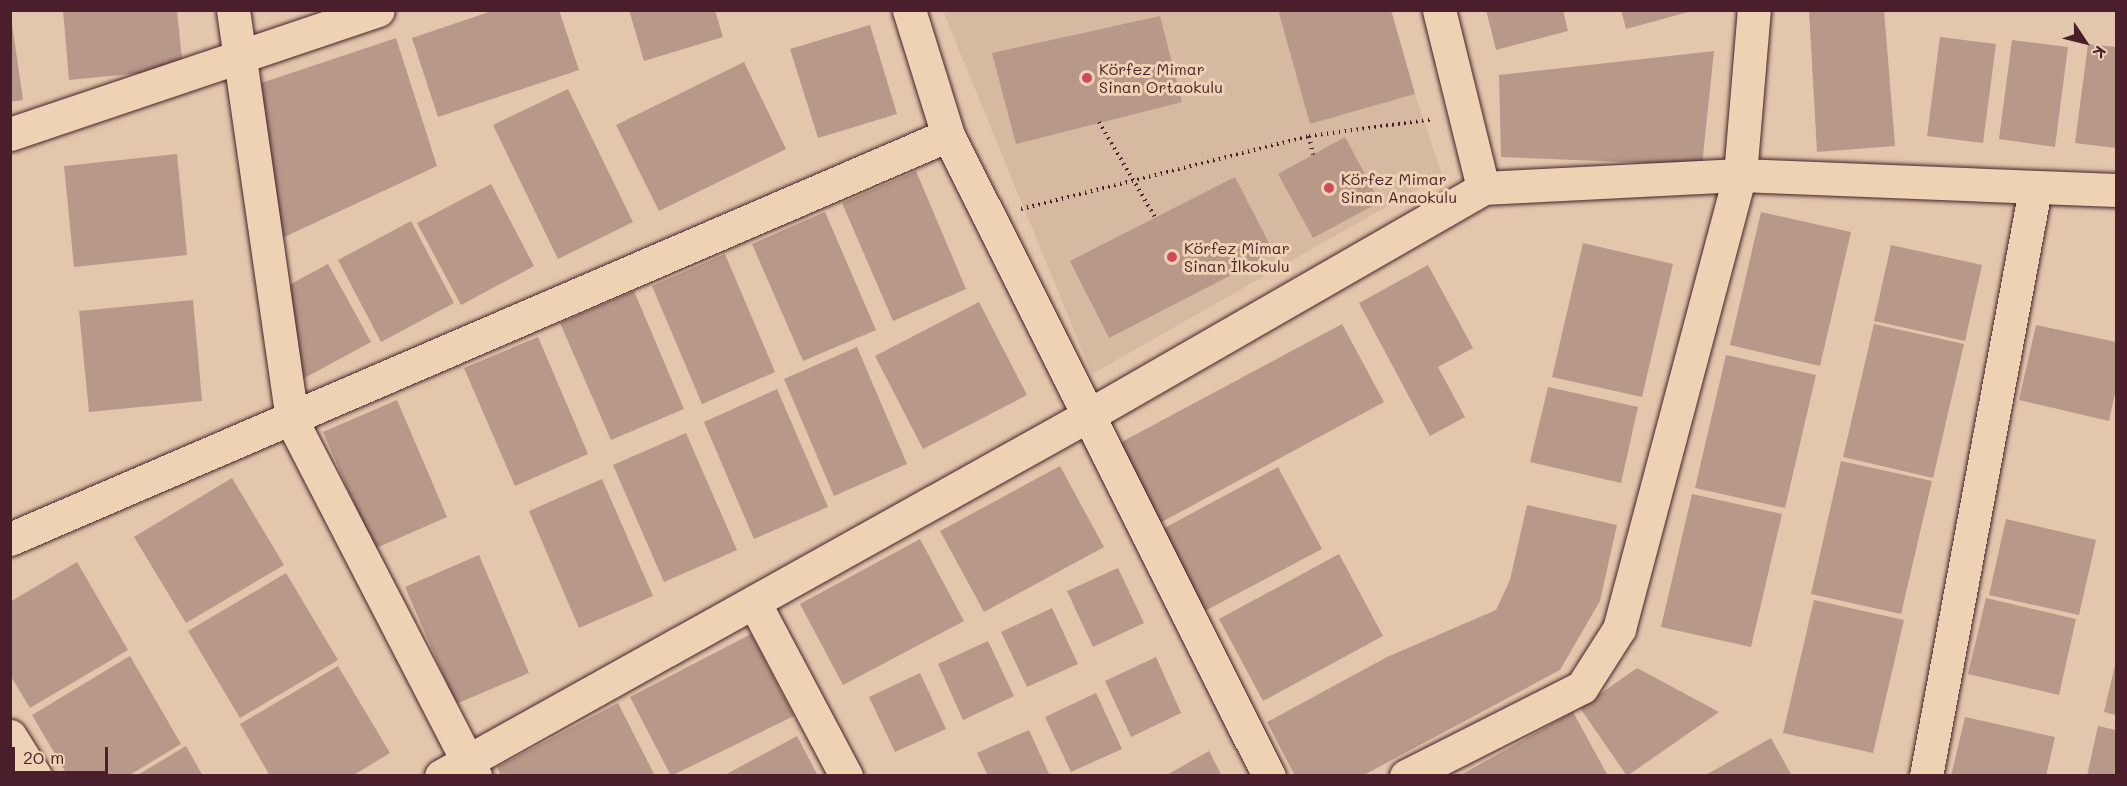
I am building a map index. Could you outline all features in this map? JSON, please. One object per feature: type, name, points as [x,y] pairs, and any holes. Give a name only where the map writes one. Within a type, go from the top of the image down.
[{"type":"street","points":[[232,10],[241,54],[292,421],[461,771],[754,602],[1089,416],[1483,188],[1740,175],[2035,189],[2116,190]]},
{"type":"street","points":[[10,134],[241,54],[378,10]]},
{"type":"street","points":[[909,10],[948,135],[1269,776]]},
{"type":"street","points":[[1439,10],[1483,188]]},
{"type":"street","points":[[1406,776],[1582,687],[1619,629],[1740,175],[1754,10]]},
{"type":"street","points":[[10,539],[292,421],[948,135]]},
{"type":"street","points":[[1926,776],[2035,189]]},
{"type":"street","points":[[754,602],[846,776]]},
{"type":"street","points":[[10,736],[34,776]]},
{"type":"path","points":[[993,224],[1024,208],[1130,180],[1309,136],[1425,123],[1463,108]]},
{"type":"path","points":[[1099,122],[1130,180],[1155,218]]},
{"type":"path","points":[[1309,136],[1313,154]]},
{"type":"shaded area","points":[[943,11],[1278,11],[1310,124],[1415,94],[1442,175],[1092,374]]},
{"type":"building","points":[[10,10],[23,100],[10,102]]},
{"type":"building","points":[[63,10],[177,10],[183,69],[69,80]]},
{"type":"building","points":[[495,10],[559,10],[579,70],[438,117],[412,38]]},
{"type":"building","points":[[629,10],[715,10],[723,37],[644,61]]},
{"type":"building","points":[[1278,10],[1391,10],[1415,94],[1310,124]]},
{"type":"building","points":[[1486,10],[1563,10],[1568,31],[1496,50]]},
{"type":"building","points":[[1621,10],[1692,10],[1692,11],[1626,29]]},
{"type":"building","points":[[1809,10],[1884,10],[1895,146],[1817,152]]},
{"type":"building","name":"Körfez Mimar Sinan Ortaokulu","points":[[1160,16],[1182,102],[1016,144],[992,53]]},
{"type":"building","points":[[870,25],[897,114],[818,138],[790,49]]},
{"type":"building","points":[[1940,37],[1996,44],[1983,143],[1927,136]]},
{"type":"building","points":[[396,38],[437,166],[280,239],[255,85]]},
{"type":"building","points":[[2012,40],[2068,47],[2055,147],[1999,139]]},
{"type":"building","points":[[2088,44],[2116,47],[2116,148],[2075,143]]},
{"type":"building","points":[[1714,51],[1702,165],[1501,157],[1499,75]]},
{"type":"building","points":[[744,62],[786,149],[659,211],[616,125]]},
{"type":"building","points":[[568,89],[633,222],[558,259],[493,125]]},
{"type":"building","name":"Körfez Mimar Sinan Anaokulu","points":[[1345,137],[1380,202],[1313,238],[1278,174]]},
{"type":"building","points":[[177,154],[187,255],[74,267],[64,166]]},
{"type":"building","points":[[916,171],[966,289],[893,321],[842,203]]},
{"type":"building","name":"Körfez Mimar Sinan İlkokulu","points":[[1235,177],[1274,253],[1109,338],[1070,261]]},
{"type":"building","points":[[491,184],[534,266],[461,305],[417,223]]},
{"type":"building","points":[[825,212],[876,330],[803,361],[752,244]]},
{"type":"building","points":[[1761,212],[1851,232],[1820,366],[1730,345]]},
{"type":"building","points":[[411,221],[454,303],[381,342],[338,260]]},
{"type":"building","points":[[1583,243],[1673,264],[1642,397],[1552,377]]},
{"type":"building","points":[[1891,245],[1982,265],[1965,341],[1874,321]]},
{"type":"building","points":[[725,254],[775,372],[702,404],[652,286]]},
{"type":"building","points":[[328,264],[371,342],[299,381],[289,285]]},
{"type":"building","points":[[1428,265],[1473,348],[1438,367],[1465,417],[1430,436],[1359,303]]},
{"type":"building","points":[[634,291],[684,409],[611,440],[560,323]]},
{"type":"building","points":[[193,300],[202,401],[89,412],[79,311]]},
{"type":"building","points":[[979,302],[1027,395],[923,449],[875,356]]},
{"type":"building","points":[[1342,324],[1384,402],[1158,524],[1116,445]]},
{"type":"building","points":[[1874,324],[1964,344],[1933,478],[1843,457]]},
{"type":"building","points":[[2036,325],[2116,342],[2116,389],[2109,421],[2019,400]]},
{"type":"building","points":[[538,337],[588,454],[515,486],[464,368]]},
{"type":"building","points":[[857,347],[907,464],[834,496],[784,379]]},
{"type":"building","points":[[1726,355],[1816,375],[1785,508],[1695,488]]},
{"type":"building","points":[[1548,387],[1638,407],[1621,483],[1530,462]]},
{"type":"building","points":[[777,389],[828,507],[754,539],[704,422]]},
{"type":"building","points":[[397,400],[447,517],[374,549],[323,432]]},
{"type":"building","points":[[686,433],[737,550],[664,582],[613,465]]},
{"type":"building","points":[[1841,461],[1932,481],[1901,614],[1811,594]]},
{"type":"building","points":[[1060,466],[1104,547],[984,612],[940,531]]},
{"type":"building","points":[[1278,467],[1322,549],[1201,613],[1157,532]]},
{"type":"building","points":[[232,478],[284,565],[186,623],[134,537]]},
{"type":"building","points":[[602,479],[653,596],[579,628],[529,511]]},
{"type":"building","points":[[1692,494],[1782,514],[1751,647],[1661,627]]},
{"type":"building","points":[[1527,505],[1617,525],[1600,601],[1560,670],[1362,776],[1295,776],[1267,722],[1387,657],[1496,610],[1510,580]]},
{"type":"building","points":[[2006,519],[2096,540],[2079,615],[1989,595]]},
{"type":"building","points":[[920,539],[964,621],[843,685],[800,604]]},
{"type":"building","points":[[1339,554],[1383,636],[1263,701],[1219,619]]},
{"type":"building","points":[[479,555],[529,673],[456,704],[405,587]]},
{"type":"building","points":[[77,562],[128,650],[30,708],[10,675],[10,602]]},
{"type":"building","points":[[1118,568],[1144,623],[1093,647],[1067,591]]},
{"type":"building","points":[[286,573],[338,660],[240,718],[188,631]]},
{"type":"building","points":[[1986,598],[2076,619],[2059,695],[1968,674]]},
{"type":"building","points":[[1814,600],[1904,620],[1873,753],[1783,733]]},
{"type":"building","points":[[1052,608],[1078,664],[1027,687],[1001,632]]},
{"type":"building","points":[[751,634],[794,716],[671,776],[630,697]]},
{"type":"building","points":[[988,641],[1014,696],[963,720],[938,664]]},
{"type":"building","points":[[130,656],[181,744],[128,776],[68,776],[32,715]]},
{"type":"building","points":[[1156,657],[1181,713],[1131,737],[1105,681]]},
{"type":"building","points":[[2116,661],[2116,715],[2104,712]]},
{"type":"building","points":[[338,666],[390,753],[352,776],[270,776],[240,724]]},
{"type":"building","points":[[1637,668],[1719,712],[1627,776],[1580,708]]},
{"type":"building","points":[[920,673],[946,729],[895,752],[869,697]]},
{"type":"building","points":[[1096,693],[1122,749],[1071,772],[1045,717]]},
{"type":"building","points":[[618,703],[655,776],[501,776],[497,767]]},
{"type":"building","points":[[1573,712],[1608,776],[1459,776]]},
{"type":"building","points":[[1965,717],[2055,737],[2046,776],[1951,776]]},
{"type":"building","points":[[2098,726],[2116,730],[2116,776],[2087,776]]},
{"type":"building","points":[[1029,730],[1050,776],[988,776],[977,753]]},
{"type":"building","points":[[797,736],[818,776],[723,776]]},
{"type":"building","points":[[1771,738],[1792,776],[1704,776]]},
{"type":"building","points":[[186,746],[203,776],[136,776]]},
{"type":"building","points":[[1209,751],[1222,776],[1165,776]]},
{"type":"place","name":"Körfez Mimar Sinan Ortaokulu","points":[[1087,78]]},
{"type":"place","name":"Körfez Mimar Sinan Anaokulu","points":[[1329,188]]},
{"type":"place","name":"Körfez Mimar Sinan İlkokulu","points":[[1172,257]]}]
